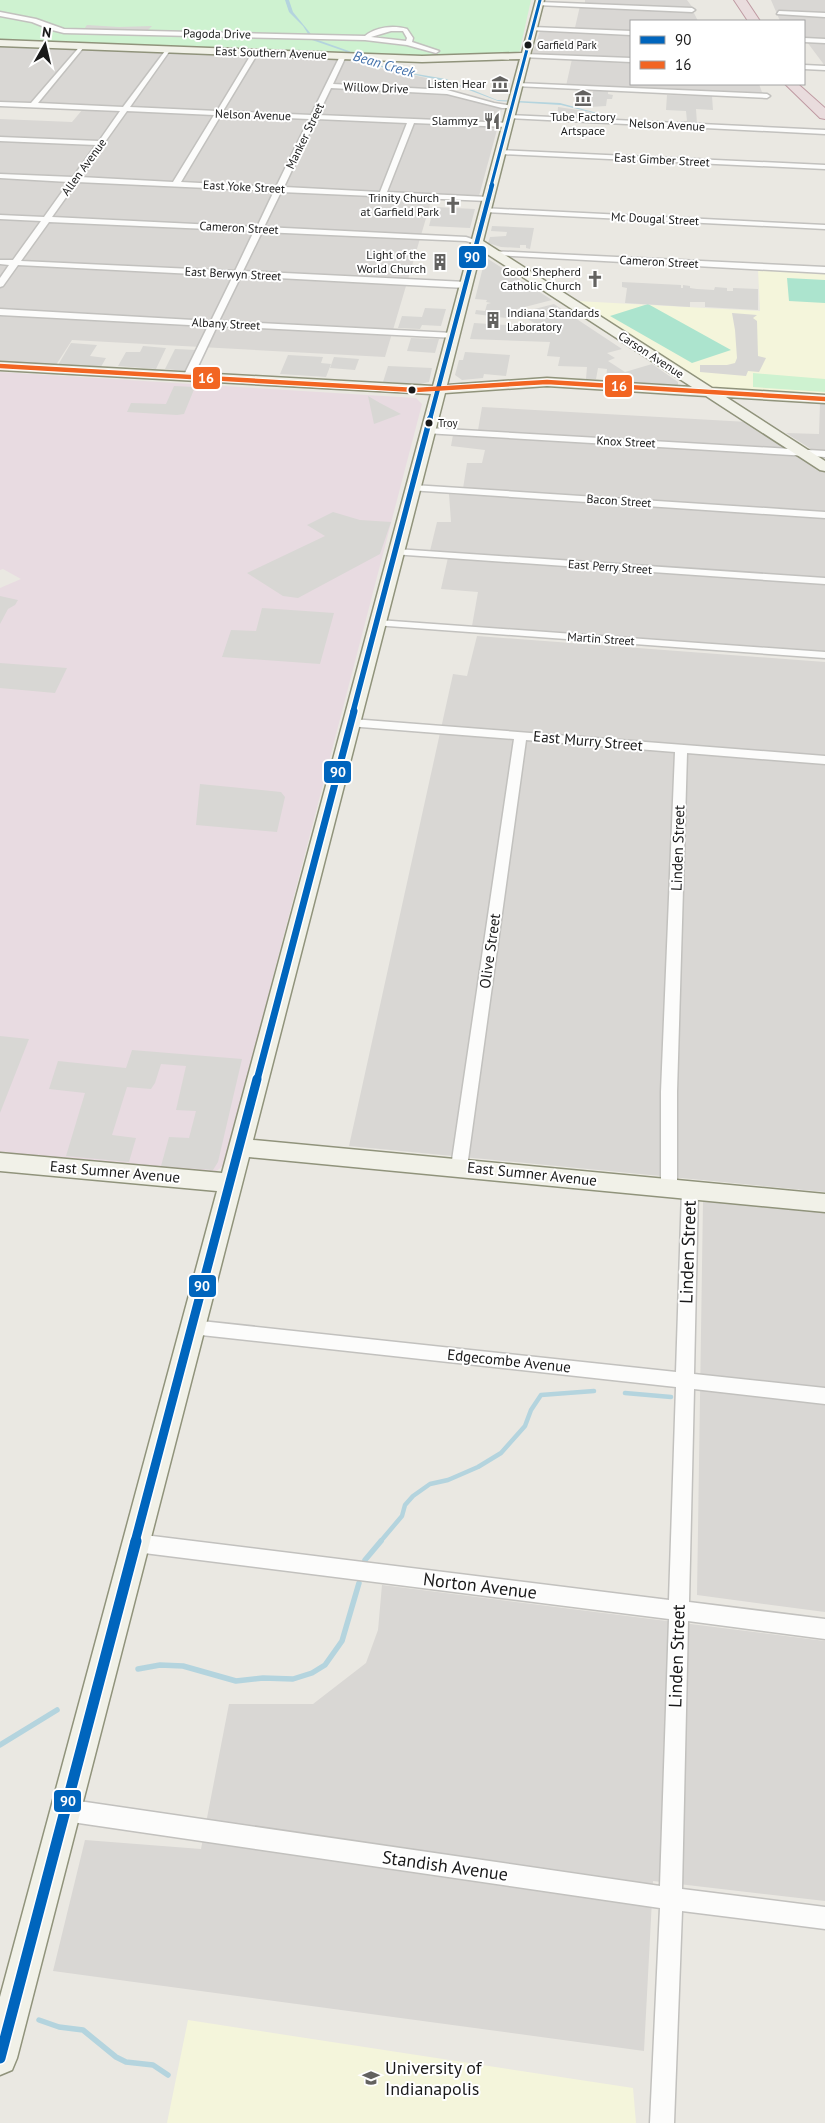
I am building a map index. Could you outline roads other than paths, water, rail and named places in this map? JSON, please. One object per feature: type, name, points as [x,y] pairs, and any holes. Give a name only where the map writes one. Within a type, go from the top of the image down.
[{"type":"highway","points":[[740,0],[753,20]]},
{"type":"highway","points":[[792,85],[823,112]]},
{"type":"main road","points":[[0,2058],[352,723],[539,2]]},
{"type":"main road","name":"East Southern Avenue","points":[[0,43],[430,59],[524,56]]},
{"type":"main road","name":"Carson Avenue","points":[[477,242],[825,467]]},
{"type":"main road","points":[[0,366],[439,390],[527,382],[825,399]]},
{"type":"main road","name":"East Sumner Avenue","points":[[240,1147],[825,1203]]},
{"type":"main road","name":"East Sumner Avenue","points":[[0,1162],[230,1183]]},
{"type":"street","points":[[539,2],[692,10]]},
{"type":"street","points":[[779,13],[825,15]]},
{"type":"street","name":"Pagoda Drive","points":[[0,14],[28,19],[64,31],[365,38],[409,43],[436,51]]},
{"type":"street","points":[[365,38],[389,29],[400,28],[405,30],[410,38],[409,43]]},
{"type":"street","points":[[532,29],[630,33]]},
{"type":"street","points":[[196,50],[206,34]]},
{"type":"street","points":[[215,51],[225,34]]},
{"type":"street","points":[[805,40],[825,41]]},
{"type":"street","points":[[32,106],[82,46]]},
{"type":"street","name":"Allen Avenue","points":[[0,284],[168,49]]},
{"type":"street","points":[[176,184],[255,53]]},
{"type":"street","name":"Manker Street","points":[[188,377],[329,86],[346,56]]},
{"type":"street","name":"East Southern Avenue","points":[[524,56],[630,60]]},
{"type":"street","points":[[805,68],[825,68]]},
{"type":"street","points":[[517,85],[767,96]]},
{"type":"street","name":"Willow Drive","points":[[329,86],[447,92],[463,95],[510,111]]},
{"type":"street","name":"Nelson Avenue","points":[[0,104],[411,121],[510,111],[825,132]]},
{"type":"street","points":[[383,193],[411,121]]},
{"type":"street","points":[[0,138],[101,143]]},
{"type":"street","name":"East Gimber Street","points":[[500,152],[825,168]]},
{"type":"street","name":"East Yoke Street","points":[[0,176],[383,193],[486,204]]},
{"type":"street","name":"Mc Dougal Street","points":[[486,204],[825,227]]},
{"type":"street","name":"Cameron Street","points":[[0,217],[466,239],[477,242]]},
{"type":"street","name":"Cameron Street","points":[[494,253],[825,270]]},
{"type":"street","name":"East Berwyn Street","points":[[0,262],[466,286]]},
{"type":"street","name":"Albany Street","points":[[0,312],[453,336]]},
{"type":"street","name":"Knox Street","points":[[428,431],[825,454]]},
{"type":"street","name":"Bacon Street","points":[[413,488],[825,515]]},
{"type":"street","name":"East Perry Street","points":[[396,552],[825,581]]},
{"type":"street","name":"Martin Street","points":[[378,623],[825,655]]},
{"type":"street","name":"East Murry Street","points":[[352,723],[825,760]]},
{"type":"street","name":"Olive Street","points":[[459,1167],[521,735]]},
{"type":"street","name":"Linden Street","points":[[662,2123],[671,1899],[685,1380],[679,1188],[669,1092],[682,748]]},
{"type":"street","name":"Edgecombe Avenue","points":[[192,1328],[825,1396]]},
{"type":"street","name":"Norton Avenue","points":[[136,1543],[825,1629]]},
{"type":"street","name":"Standish Avenue","points":[[65,1810],[671,1899],[825,1918]]},
{"type":"water","name":"Bean Creek","points":[[285,0],[289,0],[293,12],[315,39],[349,51],[371,63],[405,72],[446,79],[497,100],[560,103],[623,120],[561,105],[498,101],[445,81],[391,70],[366,62],[344,51],[312,40],[303,26],[289,12]]},
{"type":"waterway","points":[[380,1542],[402,1516],[405,1505],[413,1496],[430,1484],[448,1480],[478,1467],[501,1453],[525,1426],[531,1410],[541,1395],[594,1391]]},
{"type":"waterway","points":[[625,1393],[671,1397]]},
{"type":"waterway","points":[[365,1560],[381,1541]]},
{"type":"waterway","points":[[138,1669],[160,1665],[183,1666],[236,1681],[263,1678],[293,1679],[312,1673],[325,1665],[342,1641],[359,1583]]},
{"type":"waterway","points":[[0,1745],[57,1710]]},
{"type":"waterway","points":[[39,2020],[59,2027],[83,2030],[116,2057],[126,2062],[153,2065],[168,2075]]},
{"type":"place","name":"Garfield Park","points":[[528,45]]},
{"type":"place","name":"Listen Hear","points":[[500,84]]},
{"type":"place","name":"Tube Factory Artspace","points":[[583,98]]},
{"type":"place","name":"Slammyz","points":[[492,121]]},
{"type":"place","name":"Trinity Church at Garfield Park","points":[[453,205]]},
{"type":"place","name":"Light of the World Church","points":[[440,262]]},
{"type":"place","name":"Good Shepherd Catholic Church","points":[[595,279]]},
{"type":"place","name":"Indiana Standards Laboratory","points":[[493,320]]},
{"type":"place","name":"Troy","points":[[429,423]]},
{"type":"place","name":"University of Indianapolis","points":[[371,2078]]}]
